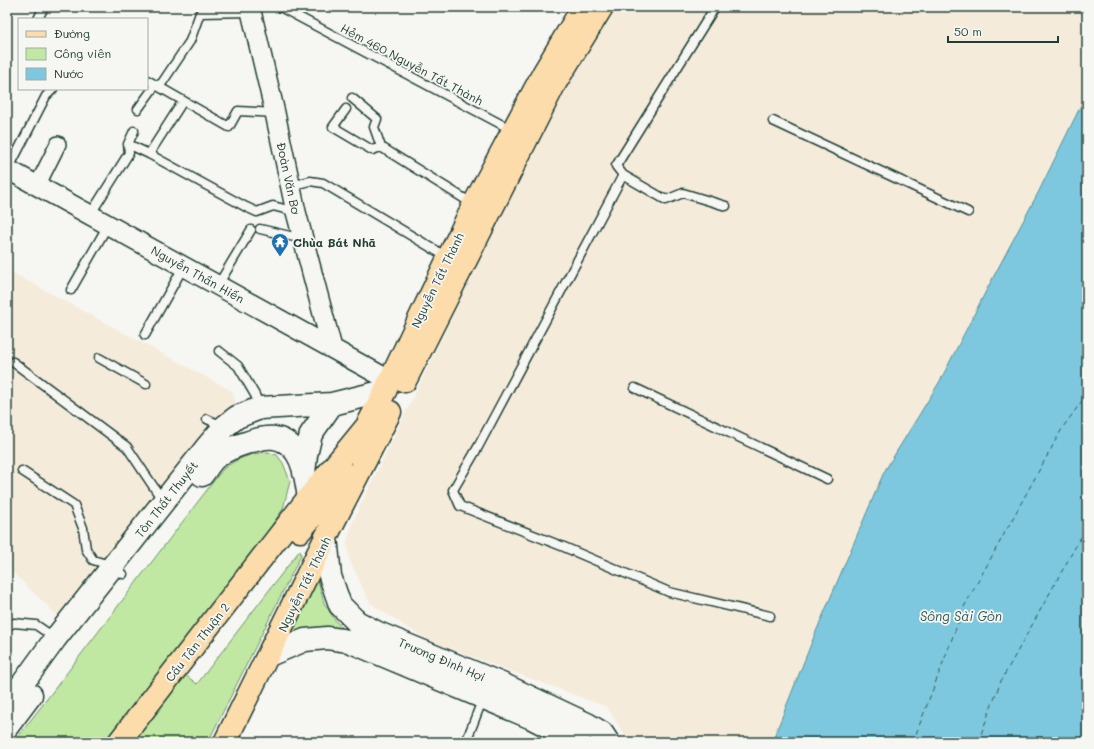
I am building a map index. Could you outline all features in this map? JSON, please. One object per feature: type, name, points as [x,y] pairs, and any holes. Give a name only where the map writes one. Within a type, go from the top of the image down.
[{"type":"main road","name":"Nguyễn Tất Thành","points":[[280,545],[309,497],[367,426],[474,204],[512,130],[542,74],[583,7]]},
{"type":"main road","name":"Nguyễn Tất Thành","points":[[225,742],[326,537],[554,85],[602,7]]},
{"type":"main road","name":"Tôn Thất Thuyết","points":[[7,727],[118,570],[215,423],[237,417],[260,408],[332,404],[387,385]]},
{"type":"main road","points":[[309,497],[304,473],[306,455],[311,434],[332,404]]},
{"type":"main road","name":"Tôn Thất Thuyết","points":[[7,705],[55,638],[118,570],[216,456],[232,447],[250,441],[264,437],[275,438],[285,442],[295,451],[301,461],[304,473]]},
{"type":"main road","name":"Nguyễn Tất Thành","points":[[280,545],[371,448]]},
{"type":"main road","name":"Trương Đình Hợi","points":[[326,537],[330,576],[340,605],[357,622],[378,633],[504,685],[587,724],[602,733],[608,742]]},
{"type":"main road","name":"Cầu Tân Thuận 2","points":[[119,742],[280,545]]},
{"type":"main road","name":"Cầu Tân Thuận 2","points":[[135,742],[280,545]]},
{"type":"main road","name":"Trương Đình Hợi","points":[[269,655],[305,640],[327,638],[349,641],[532,718],[579,742]]},
{"type":"main road","points":[[484,698],[504,685]]},
{"type":"street","name":"Đoàn Văn Bơ","points":[[251,9],[296,212],[332,348]]},
{"type":"street","points":[[37,186],[58,144]]},
{"type":"street","name":"Nguyễn Thần Hiến","points":[[7,169],[332,348],[387,385]]},
{"type":"lane","points":[[38,18],[44,7]]},
{"type":"lane","name":"Hẻm 460 Nguyễn Tất Thành","points":[[282,7],[512,130]]},
{"type":"lane","points":[[714,7],[616,166],[623,175],[666,200],[683,193],[726,206]]},
{"type":"lane","points":[[138,109],[154,86],[162,83],[190,41],[200,14],[251,9]]},
{"type":"lane","points":[[148,81],[229,127],[238,111],[275,113]]},
{"type":"lane","points":[[7,169],[46,96],[52,90]]},
{"type":"lane","points":[[352,98],[377,119],[374,127],[380,147],[474,204]]},
{"type":"lane","points":[[149,154],[184,101]]},
{"type":"lane","points":[[346,109],[333,126],[372,150],[380,147]]},
{"type":"lane","points":[[773,121],[968,212]]},
{"type":"lane","points":[[90,215],[129,153],[128,144],[134,131]]},
{"type":"lane","points":[[128,144],[149,154],[246,208],[257,212],[273,206],[296,212]]},
{"type":"lane","points":[[623,175],[478,447],[453,490],[460,506],[564,547],[668,592],[770,616]]},
{"type":"lane","points":[[291,186],[310,181],[323,183],[448,258]]},
{"type":"lane","points":[[71,290],[108,225]]},
{"type":"lane","points":[[260,229],[304,239]]},
{"type":"lane","points":[[218,285],[251,230]]},
{"type":"lane","points":[[144,335],[184,266]]},
{"type":"lane","points":[[219,351],[238,366],[255,395],[260,408]]},
{"type":"lane","points":[[99,358],[146,384]]},
{"type":"lane","points":[[13,362],[127,447],[163,502]]},
{"type":"lane","points":[[635,388],[827,479]]},
{"type":"lane","points":[[22,471],[74,505],[83,528],[86,549],[93,560],[118,570]]},
{"type":"lane","points":[[7,626],[14,623],[36,624],[55,638]]},
{"type":"lane","points":[[466,742],[484,698]]},
{"type":"shaded area","points":[[617,7],[1087,7],[1087,93],[1038,193],[940,381],[884,472],[815,634],[772,742],[629,742],[607,707],[427,640],[370,603],[349,559],[347,541],[353,521],[481,258],[563,95]]},
{"type":"shaded area","points":[[7,270],[232,391],[238,410],[59,617],[7,567]]},
{"type":"green space","points":[[267,452],[277,455],[283,463],[290,481],[283,509],[220,601],[171,664],[197,684],[300,550],[301,555],[208,742],[14,742],[223,469],[244,457]]},
{"type":"green space","points":[[318,580],[324,603],[345,632],[290,637]]},
{"type":"water","name":"Sông Sài Gòn","points":[[1087,93],[1087,742],[772,742],[815,634],[884,472],[940,381],[1038,193]]},
{"type":"ferry route","points":[[913,742],[964,607],[1063,427],[1087,394]]},
{"type":"ferry route","points":[[978,742],[1001,681],[1087,526]]},
{"type":"place","name":"Chùa Bát Nhã","points":[[280,257]]}]
